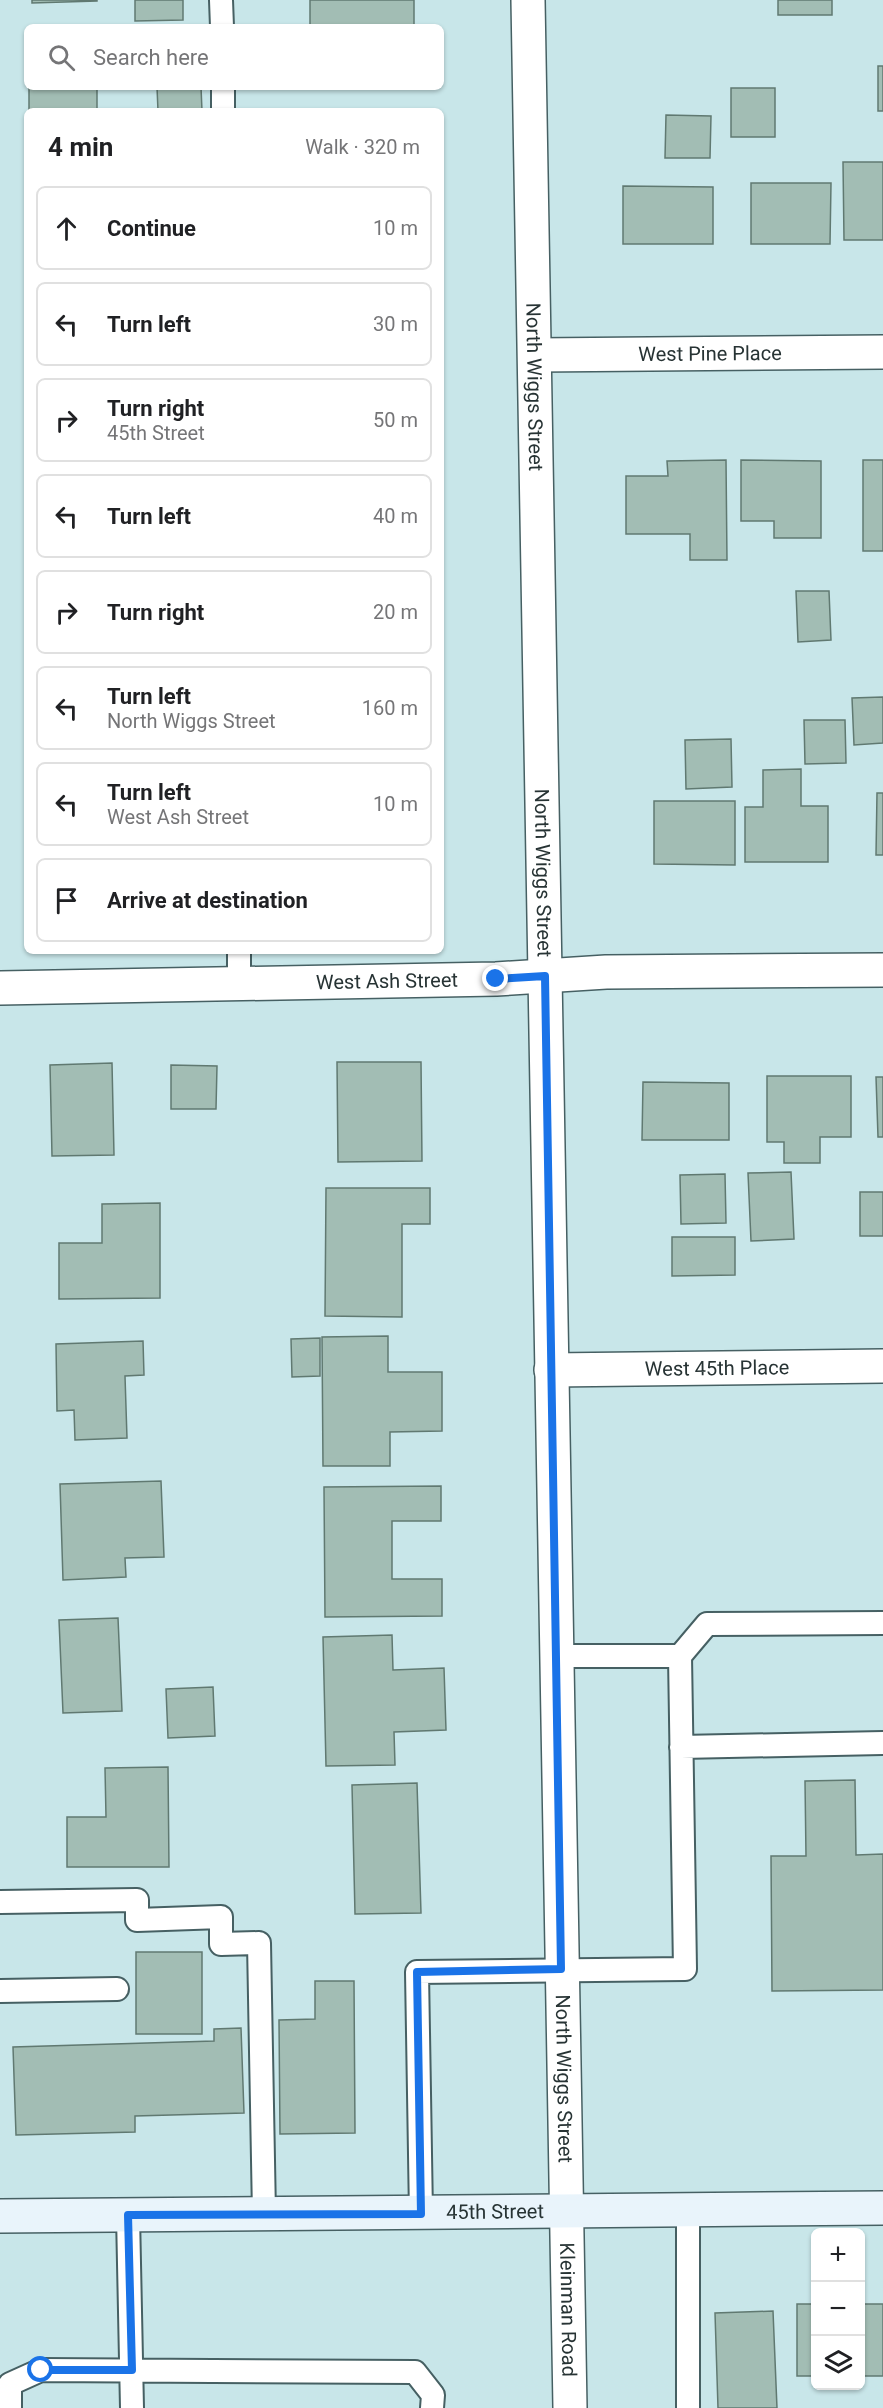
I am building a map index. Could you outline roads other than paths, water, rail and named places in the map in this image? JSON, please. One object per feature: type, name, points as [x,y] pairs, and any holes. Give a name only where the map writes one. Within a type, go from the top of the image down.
[{"type":"main road","name":"45th Street","points":[[0,2216],[421,2214],[883,2208]]},
{"type":"street","name":"North Wiggs Street","points":[[528,0],[536,355],[566,2212]]},
{"type":"street","name":"West Pine Place","points":[[536,355],[883,352]]},
{"type":"street","name":"West Ash Street","points":[[0,988],[545,976],[606,972],[883,970]]},
{"type":"street","name":"West 45th Place","points":[[551,1370],[883,1366]]},
{"type":"street","name":"Kleinman Road","points":[[566,2212],[570,2408]]},
{"type":"lane","points":[[221,0],[222,24]]},
{"type":"lane","points":[[223,90],[223,108]]},
{"type":"lane","points":[[238,954],[239,984]]},
{"type":"lane","points":[[421,2214],[417,1972],[685,1969],[680,1656],[707,1624],[883,1623]]},
{"type":"lane","points":[[556,1656],[680,1656]]},
{"type":"lane","points":[[681,1747],[883,1743]]},
{"type":"lane","points":[[0,1902],[137,1900],[137,1920],[221,1917],[221,1944],[260,1943],[264,2214]]},
{"type":"lane","points":[[0,1991],[117,1989]]},
{"type":"lane","points":[[688,2211],[688,2408]]},
{"type":"lane","points":[[128,2215],[132,2408]]},
{"type":"lane","points":[[10,2408],[5,2380],[41,2370],[132,2370],[415,2372],[433,2395],[432,2408]]}]
